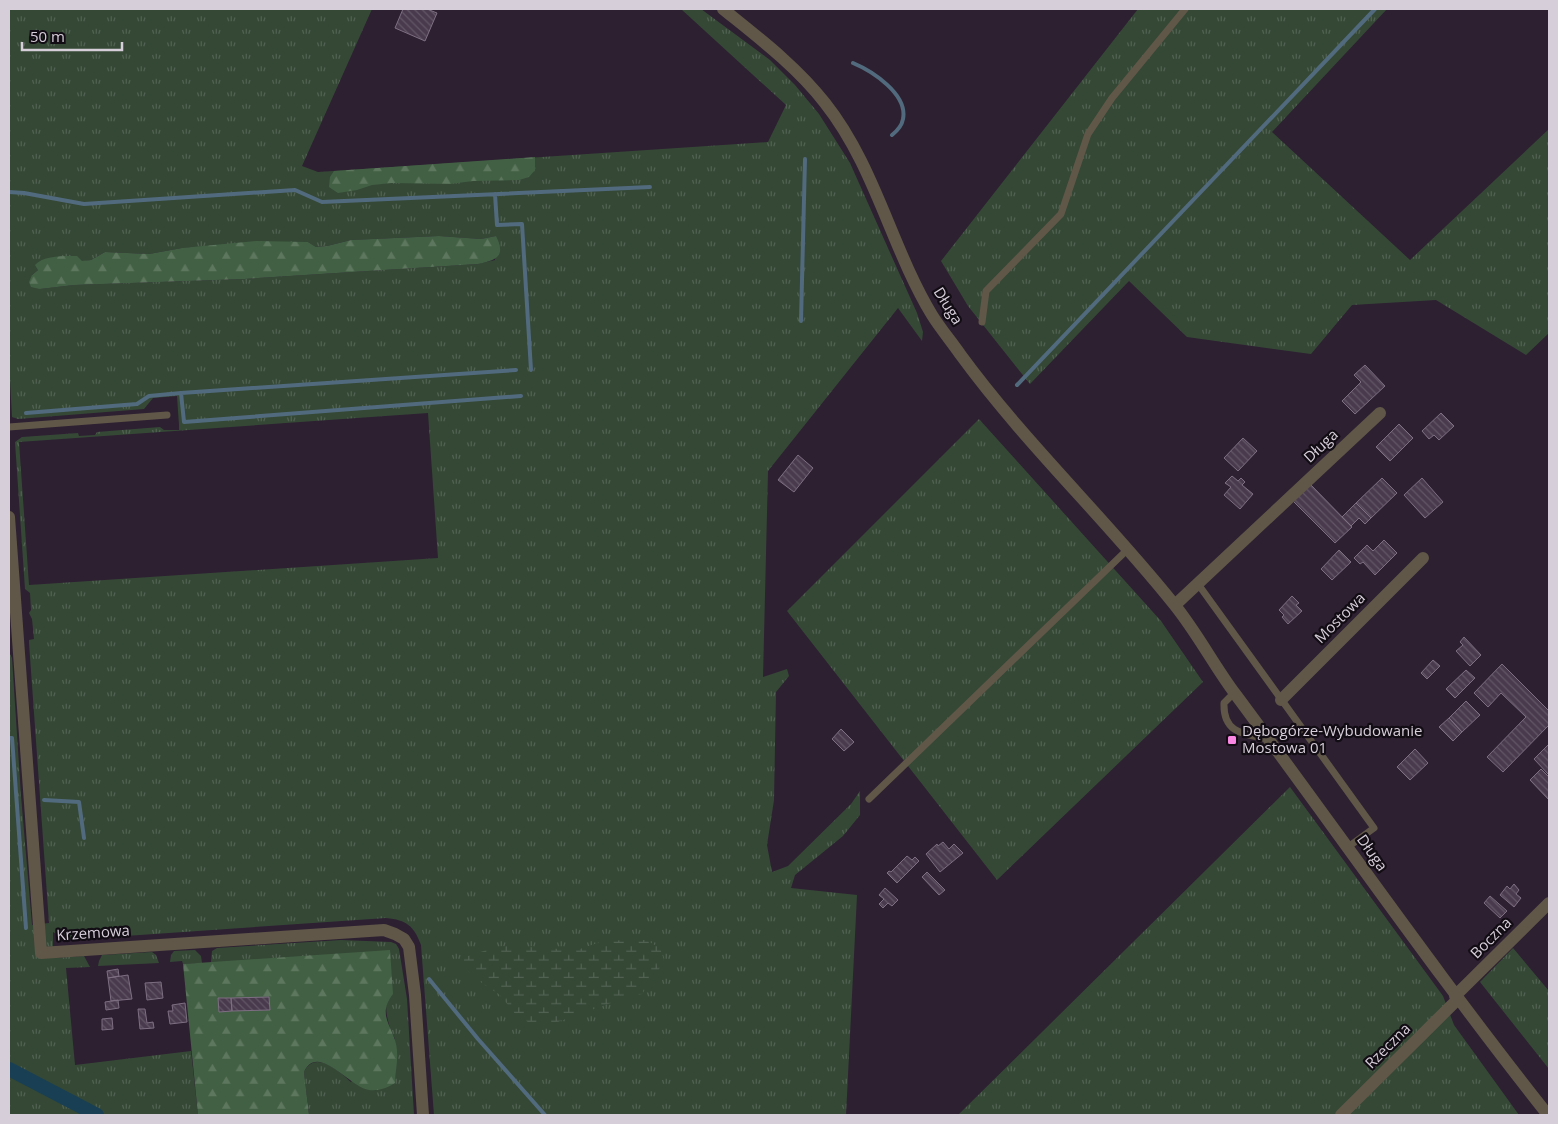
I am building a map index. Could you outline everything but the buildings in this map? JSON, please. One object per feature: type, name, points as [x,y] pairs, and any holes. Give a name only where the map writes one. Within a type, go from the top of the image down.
[{"type":"street","name":"Długa","points":[[723,9],[772,49],[798,73],[826,104],[865,168],[912,275],[932,314],[1003,410],[1175,605],[1234,693],[1270,739],[1457,998],[1545,1114]]},
{"type":"street","name":"Długa","points":[[1175,605],[1380,413]]},
{"type":"street","name":"Krzemowa","points":[[9,517],[41,953],[384,930],[395,934],[404,939],[409,947],[415,995],[423,1115]]},
{"type":"street","name":"Mostowa","points":[[1281,700],[1423,558]]},
{"type":"street","name":"Boczna","points":[[1457,998],[1549,903]]},
{"type":"street","name":"Rzeczna","points":[[1341,1115],[1457,998]]},
{"type":"lane","points":[[982,322],[986,291],[1061,214],[1088,134],[1112,98],[1184,9]]},
{"type":"lane","points":[[9,427],[167,415]]},
{"type":"lane","points":[[869,799],[1126,550]]},
{"type":"lane","points":[[1198,584],[1374,828],[1348,847]]},
{"type":"lane","points":[[1234,693],[1224,703],[1224,714],[1227,723],[1237,732],[1270,739]]},
{"type":"green space","points":[[9,9],[372,9],[302,166],[318,172],[768,142],[786,105],[681,9],[701,9],[770,60],[795,85],[819,114],[850,163],[917,313],[923,332],[922,341],[898,308],[768,471],[763,677],[787,669],[789,676],[776,692],[774,800],[767,845],[772,872],[788,866],[851,804],[860,791],[860,815],[843,836],[795,875],[791,888],[857,895],[846,1115],[434,1115],[421,945],[416,933],[409,925],[399,920],[386,918],[67,940],[53,932],[53,958],[84,956],[90,967],[66,968],[75,1065],[191,1051],[198,1115],[9,1115],[9,652],[12,658],[32,925],[49,923],[29,643],[29,640],[34,639],[32,619],[29,613],[31,610],[30,593],[25,589],[15,442],[22,437],[78,433],[79,436],[95,435],[97,432],[160,427],[164,430],[179,430],[179,425],[177,396],[153,398],[144,409],[18,419],[12,417],[9,362]],"holes":[[[439,236],[481,239],[496,236],[495,260],[478,264],[244,279],[74,285],[40,289],[32,275],[38,270],[91,260],[105,252],[149,254],[182,248],[308,242],[316,247],[351,240]],[[428,413],[438,558],[29,585],[19,442]]]},
{"type":"green space","points":[[1138,9],[1387,9],[1272,132],[1410,260],[1549,129],[1549,333],[1526,355],[1436,300],[1352,305],[1311,354],[1187,337],[1129,281],[1030,384],[968,306],[941,261]]},
{"type":"green space","points":[[535,157],[535,170],[529,177],[519,180],[473,181],[450,184],[392,183],[372,185],[338,193],[329,187],[330,177],[334,171]]},
{"type":"green space","points":[[439,236],[481,239],[496,236],[500,253],[495,259],[478,264],[244,279],[74,285],[40,289],[31,287],[29,282],[32,275],[38,270],[35,265],[44,259],[55,257],[77,256],[82,261],[91,260],[105,252],[149,254],[182,248],[256,241],[308,242],[316,247],[351,240]]},
{"type":"green space","points":[[979,419],[1161,621],[1203,682],[997,880],[787,611]]},
{"type":"green space","points":[[1290,787],[1443,996],[1454,1025],[1519,1115],[958,1115]]},
{"type":"green space","points":[[341,940],[391,942],[396,944],[399,949],[407,999],[414,1115],[309,1115],[304,1072],[314,1062],[321,1062],[334,1068],[351,1082],[395,1039],[388,1022],[386,1003],[211,962],[212,951],[217,948]]},
{"type":"green space","points":[[646,940],[660,948],[664,960],[642,994],[625,998],[549,1025],[528,1022],[516,1015],[500,995],[483,984],[462,966],[465,957],[496,947],[511,946],[577,950],[603,941]]},
{"type":"green space","points":[[1513,948],[1549,991],[1549,1069],[1480,982]]},
{"type":"green space","points":[[195,950],[201,956],[202,963],[183,964],[182,961],[170,962],[174,951]]},
{"type":"green space","points":[[390,950],[393,994],[388,1002],[386,1016],[396,1043],[395,1083],[383,1089],[369,1090],[361,1087],[326,1064],[317,1062],[310,1064],[304,1072],[309,1115],[198,1115],[183,964]]},
{"type":"green space","points":[[152,952],[156,955],[159,963],[98,966],[102,955]]},
{"type":"waterway","points":[[1017,385],[1375,9]]},
{"type":"waterway","points":[[853,63],[870,72],[887,85],[900,101],[903,119],[899,128],[892,135]]},
{"type":"waterway","points":[[801,321],[805,159]]},
{"type":"waterway","points":[[9,192],[84,204],[295,190],[322,202],[650,187]]},
{"type":"waterway","points":[[495,194],[497,225],[522,224],[531,370]]},
{"type":"waterway","points":[[181,393],[516,370]]},
{"type":"waterway","points":[[26,413],[137,404],[149,396],[181,393],[184,422],[521,396]]},
{"type":"waterway","points":[[9,738],[12,738],[26,928]]},
{"type":"waterway","points":[[44,800],[79,802],[84,838]]},
{"type":"waterway","points":[[429,979],[478,1039],[545,1115]]},
{"type":"waterway","points":[[9,1069],[97,1115]]},
{"type":"place","name":"Dębogórze-Wybudowanie Mostowa 01","points":[[1232,740]]}]
